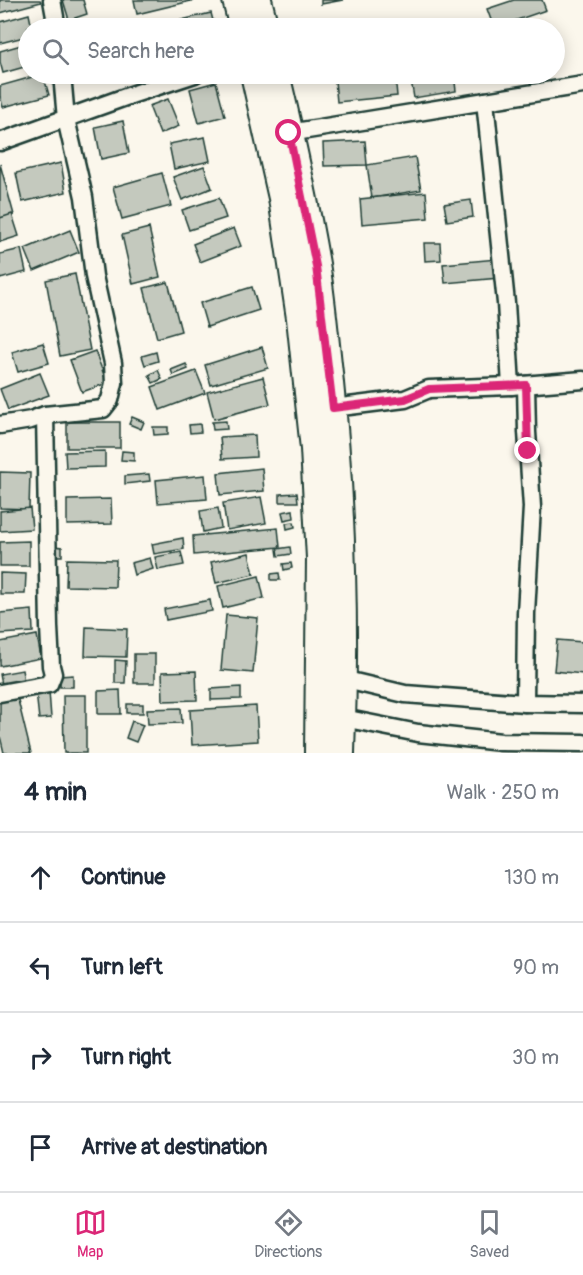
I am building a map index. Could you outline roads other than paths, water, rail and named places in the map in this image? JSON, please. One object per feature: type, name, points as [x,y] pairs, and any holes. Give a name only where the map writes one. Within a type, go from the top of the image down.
[{"type":"main road","points":[[236,0],[240,18]]},
{"type":"main road","points":[[258,0],[262,18]]},
{"type":"main road","points":[[256,84],[282,198],[300,318],[314,449],[320,558],[318,753]]},
{"type":"main road","points":[[278,84],[316,266],[337,448],[344,641],[341,753]]},
{"type":"street","points":[[52,0],[55,18]]},
{"type":"street","points":[[0,425],[31,420],[45,415],[103,409],[110,400],[114,383],[113,363],[94,276],[84,197],[66,119],[63,84]]},
{"type":"street","points":[[0,142],[165,84]]},
{"type":"street","points":[[289,133],[583,85]]},
{"type":"street","points":[[485,100],[506,303],[527,432],[532,507],[526,613],[525,703]]},
{"type":"street","points":[[333,408],[405,399],[429,389],[519,386],[583,380]]},
{"type":"street","points":[[0,693],[49,684],[53,674],[49,627],[45,415]]},
{"type":"street","points":[[342,679],[405,693],[525,703],[583,704]]},
{"type":"street","points":[[343,718],[418,734],[501,742],[583,743]]}]
